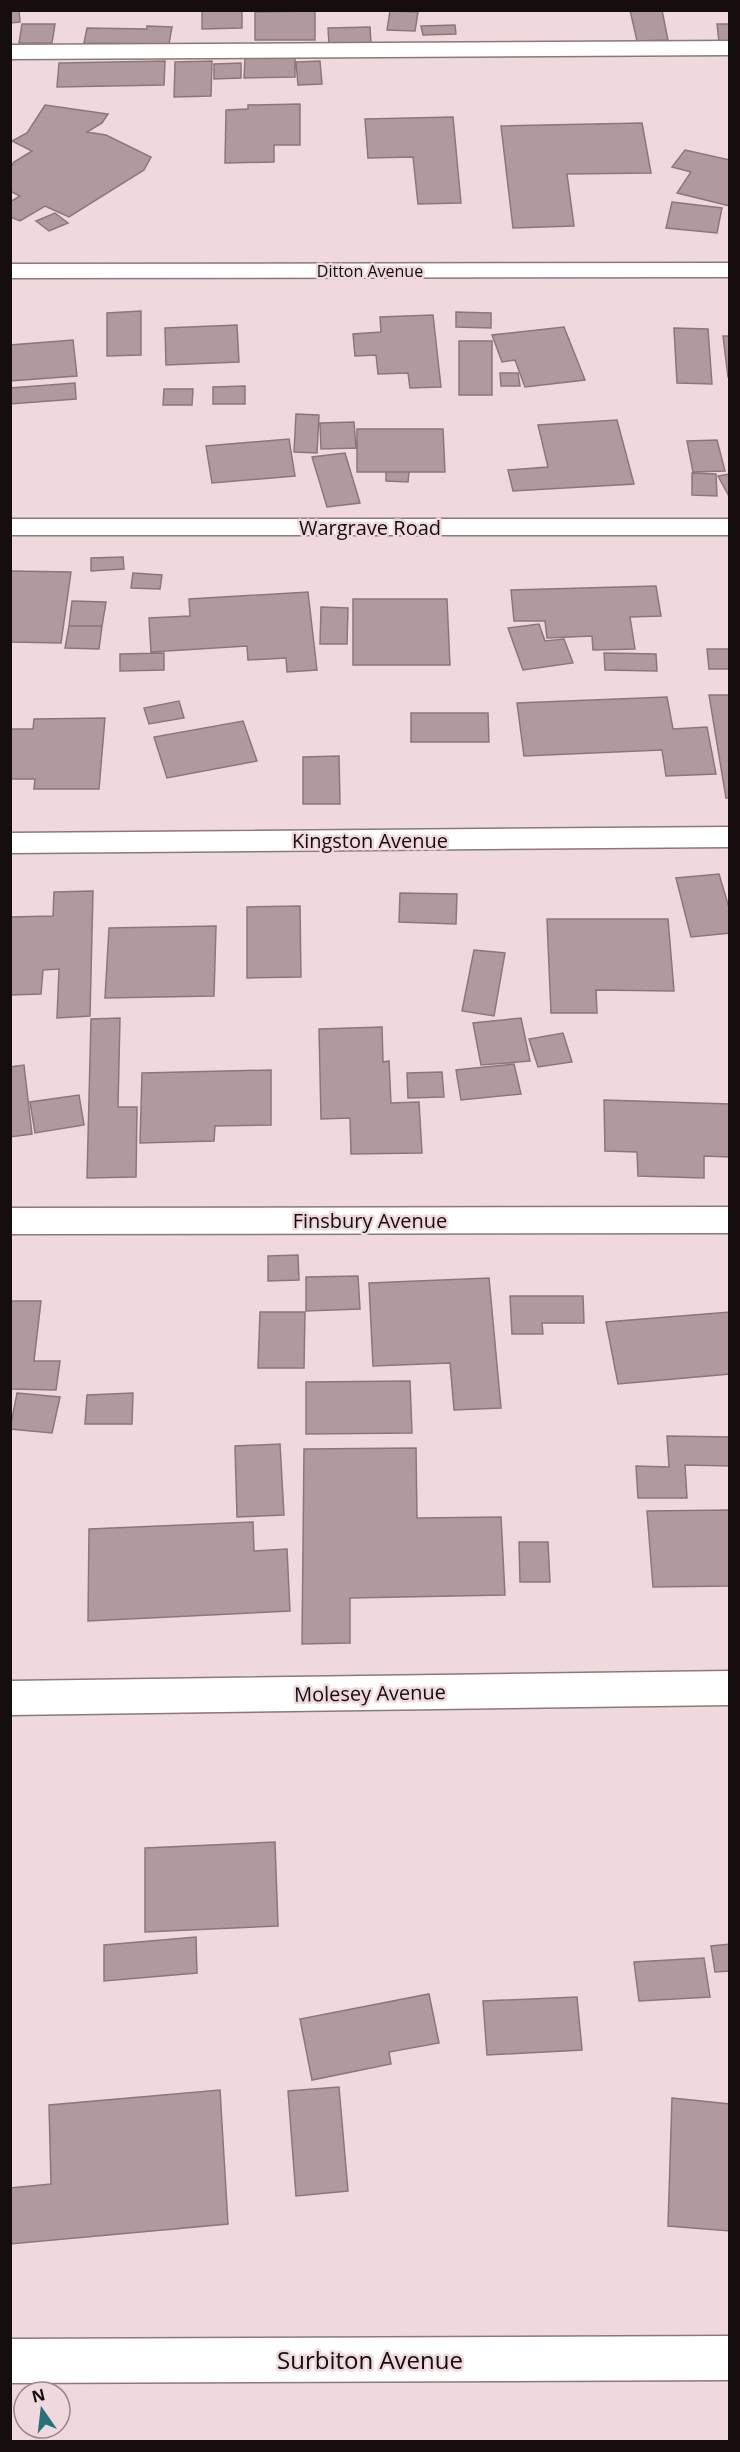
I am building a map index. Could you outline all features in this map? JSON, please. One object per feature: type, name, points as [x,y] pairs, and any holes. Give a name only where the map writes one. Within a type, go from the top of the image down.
[{"type":"street","points":[[10,52],[729,48]]},
{"type":"street","name":"Ditton Avenue","points":[[10,272],[729,270]]},
{"type":"street","name":"Wargrave Road","points":[[10,527],[729,527]]},
{"type":"street","name":"Kingston Avenue","points":[[10,843],[729,837]]},
{"type":"street","name":"Finsbury Avenue","points":[[10,1221],[729,1220]]},
{"type":"street","name":"Molesey Avenue","points":[[10,1698],[729,1688]]},
{"type":"street","name":"Surbiton Avenue","points":[[10,2361],[729,2358]]},
{"type":"building","points":[[10,10],[19,10],[20,22],[10,23]]},
{"type":"building","points":[[242,10],[242,28],[202,29],[202,11]]},
{"type":"building","points":[[630,10],[662,10],[668,40],[637,41]]},
{"type":"building","points":[[315,11],[315,40],[255,40],[255,12]]},
{"type":"building","points":[[390,11],[418,12],[415,31],[387,30]]},
{"type":"building","points":[[22,24],[55,24],[52,43],[19,43]]},
{"type":"building","points":[[717,24],[730,24],[730,42],[719,42]]},
{"type":"building","points":[[455,25],[456,34],[423,35],[421,26]]},
{"type":"building","points":[[147,26],[172,27],[169,44],[84,43],[87,28],[147,29]]},
{"type":"building","points":[[370,27],[371,43],[329,44],[328,28]]},
{"type":"building","points":[[245,58],[295,58],[295,77],[244,78]]},
{"type":"building","points":[[165,61],[164,85],[57,87],[59,63]]},
{"type":"building","points":[[212,61],[211,96],[174,97],[175,62]]},
{"type":"building","points":[[320,61],[322,84],[298,85],[296,62]]},
{"type":"building","points":[[241,63],[241,78],[214,79],[214,64]]},
{"type":"building","points":[[300,104],[300,145],[274,145],[274,162],[225,163],[226,110],[248,109],[248,105]]},
{"type":"building","points":[[45,105],[108,114],[102,123],[87,132],[106,135],[151,157],[144,170],[69,217],[45,206],[20,221],[10,217],[10,202],[20,196],[10,191],[10,168],[14,162],[32,151],[12,141],[27,133]]},
{"type":"building","points":[[453,117],[461,203],[418,204],[413,157],[368,158],[365,119]]},
{"type":"building","points":[[642,123],[651,173],[567,174],[574,226],[513,228],[501,126]]},
{"type":"building","points":[[685,150],[730,160],[730,206],[677,193],[691,172],[672,167]]},
{"type":"building","points":[[672,202],[722,208],[717,233],[666,228]]},
{"type":"building","points":[[55,213],[68,223],[49,231],[36,221]]},
{"type":"building","points":[[141,311],[141,355],[107,356],[107,313]]},
{"type":"building","points":[[456,312],[491,313],[491,328],[456,327]]},
{"type":"building","points":[[433,315],[441,387],[410,388],[408,373],[378,374],[376,355],[355,356],[353,334],[381,332],[380,317]]},
{"type":"building","points":[[237,325],[239,362],[166,365],[165,328]]},
{"type":"building","points":[[564,327],[585,380],[525,387],[515,360],[502,362],[492,335]]},
{"type":"building","points":[[674,328],[708,329],[712,384],[677,383]]},
{"type":"building","points":[[723,336],[730,336],[730,377],[728,377]]},
{"type":"building","points":[[73,340],[77,376],[10,381],[10,345]]},
{"type":"building","points":[[459,341],[492,341],[492,395],[459,395]]},
{"type":"building","points":[[500,373],[518,373],[520,386],[501,386]]},
{"type":"building","points":[[75,383],[76,399],[10,404],[10,388]]},
{"type":"building","points":[[245,386],[245,404],[213,404],[213,387]]},
{"type":"building","points":[[164,389],[193,389],[192,405],[163,405]]},
{"type":"building","points":[[296,414],[319,415],[317,453],[294,452]]},
{"type":"building","points":[[617,420],[634,484],[513,491],[508,470],[548,467],[538,425]]},
{"type":"building","points":[[354,422],[356,448],[321,449],[320,423]]},
{"type":"building","points":[[357,429],[443,429],[445,472],[357,472]]},
{"type":"building","points":[[289,439],[295,476],[212,483],[206,446]]},
{"type":"building","points":[[717,440],[725,471],[693,472],[687,441]]},
{"type":"building","points":[[345,453],[360,503],[327,507],[312,457]]},
{"type":"building","points":[[386,472],[409,472],[408,482],[386,481]]},
{"type":"building","points":[[692,473],[716,474],[717,496],[692,495]]},
{"type":"building","points":[[730,474],[730,498],[718,476]]},
{"type":"building","points":[[123,557],[124,569],[91,571],[91,558]]},
{"type":"building","points":[[10,571],[71,572],[61,643],[10,642]]},
{"type":"building","points":[[133,573],[162,575],[160,589],[131,588]]},
{"type":"building","points":[[656,586],[661,616],[630,617],[635,649],[593,650],[592,636],[547,638],[545,621],[514,621],[511,590]]},
{"type":"building","points":[[308,592],[317,670],[287,672],[286,658],[248,660],[247,646],[151,652],[149,618],[190,616],[189,599]]},
{"type":"building","points":[[353,599],[447,599],[450,665],[353,665]]},
{"type":"building","points":[[72,601],[106,602],[102,626],[69,626]]},
{"type":"building","points":[[321,607],[348,608],[347,644],[320,644]]},
{"type":"building","points":[[539,624],[545,641],[564,639],[573,663],[523,670],[508,628]]},
{"type":"building","points":[[69,626],[102,626],[99,649],[65,648]]},
{"type":"building","points":[[707,649],[730,649],[730,669],[709,669]]},
{"type":"building","points":[[164,653],[164,670],[120,671],[120,654]]},
{"type":"building","points":[[604,653],[656,654],[657,671],[605,670]]},
{"type":"building","points":[[709,695],[730,695],[730,798],[726,798]]},
{"type":"building","points":[[667,697],[673,729],[707,727],[716,774],[666,776],[662,750],[524,756],[517,703]]},
{"type":"building","points":[[179,701],[184,718],[149,724],[144,708]]},
{"type":"building","points":[[411,713],[488,713],[489,742],[411,742]]},
{"type":"building","points":[[105,718],[99,789],[34,789],[35,779],[10,779],[10,729],[33,729],[34,719]]},
{"type":"building","points":[[243,721],[257,761],[167,778],[154,737]]},
{"type":"building","points":[[339,756],[340,804],[303,804],[303,757]]},
{"type":"building","points":[[719,874],[730,911],[730,933],[691,937],[676,878]]},
{"type":"building","points":[[93,891],[90,1016],[57,1018],[59,969],[43,970],[41,994],[10,995],[10,917],[53,916],[54,892]]},
{"type":"building","points":[[400,893],[457,894],[456,924],[399,922]]},
{"type":"building","points":[[300,906],[301,977],[247,978],[247,907]]},
{"type":"building","points":[[547,919],[668,919],[674,991],[596,990],[597,1013],[551,1013]]},
{"type":"building","points":[[216,926],[214,996],[105,998],[109,928]]},
{"type":"building","points":[[474,950],[505,953],[494,1016],[462,1011]]},
{"type":"building","points":[[120,1018],[118,1107],[137,1107],[136,1177],[87,1178],[91,1019]]},
{"type":"building","points":[[521,1018],[530,1061],[481,1065],[473,1023]]},
{"type":"building","points":[[382,1027],[383,1062],[389,1061],[391,1103],[419,1102],[422,1153],[351,1154],[350,1118],[321,1119],[319,1029]]},
{"type":"building","points":[[563,1033],[572,1062],[538,1067],[529,1039]]},
{"type":"building","points":[[514,1064],[521,1094],[461,1100],[456,1070]]},
{"type":"building","points":[[24,1065],[32,1134],[10,1137],[10,1067]]},
{"type":"building","points":[[271,1070],[271,1125],[215,1126],[214,1141],[140,1143],[142,1073]]},
{"type":"building","points":[[442,1072],[444,1097],[408,1098],[407,1073]]},
{"type":"building","points":[[79,1095],[84,1125],[35,1133],[30,1102]]},
{"type":"building","points":[[604,1100],[730,1104],[730,1157],[704,1156],[704,1178],[638,1176],[637,1152],[605,1151]]},
{"type":"building","points":[[298,1255],[299,1280],[268,1281],[268,1256]]},
{"type":"building","points":[[358,1276],[360,1309],[306,1311],[306,1277]]},
{"type":"building","points":[[489,1278],[501,1408],[454,1410],[450,1363],[373,1366],[369,1283]]},
{"type":"building","points":[[510,1296],[583,1296],[584,1323],[542,1323],[543,1334],[512,1334]]},
{"type":"building","points":[[10,1301],[41,1301],[34,1361],[60,1361],[56,1390],[10,1389]]},
{"type":"building","points":[[260,1312],[305,1312],[304,1368],[258,1368]]},
{"type":"building","points":[[730,1312],[730,1374],[618,1384],[606,1322]]},
{"type":"building","points":[[410,1381],[412,1433],[306,1434],[306,1382]]},
{"type":"building","points":[[17,1393],[60,1397],[52,1433],[10,1429]]},
{"type":"building","points":[[133,1393],[132,1424],[85,1424],[87,1395]]},
{"type":"building","points":[[667,1436],[730,1437],[730,1466],[685,1465],[687,1498],[638,1498],[636,1466],[669,1467]]},
{"type":"building","points":[[280,1444],[284,1515],[237,1517],[235,1446]]},
{"type":"building","points":[[416,1448],[417,1518],[501,1517],[505,1595],[350,1598],[350,1643],[302,1644],[304,1449]]},
{"type":"building","points":[[730,1510],[730,1586],[653,1587],[647,1511]]},
{"type":"building","points":[[253,1522],[254,1551],[287,1549],[290,1611],[88,1621],[89,1529]]},
{"type":"building","points":[[519,1542],[548,1542],[550,1582],[520,1582]]},
{"type":"building","points":[[275,1842],[278,1926],[145,1932],[145,1848]]},
{"type":"building","points":[[196,1937],[197,1973],[104,1981],[104,1945]]},
{"type":"building","points":[[730,1944],[730,1971],[715,1972],[711,1946]]},
{"type":"building","points":[[704,1958],[710,1997],[639,2001],[634,1962]]},
{"type":"building","points":[[429,1994],[439,2043],[389,2052],[391,2064],[312,2080],[300,2019]]},
{"type":"building","points":[[577,1997],[582,2050],[487,2055],[483,2001]]},
{"type":"building","points":[[339,2087],[348,2191],[296,2196],[288,2091]]},
{"type":"building","points":[[220,2090],[228,2224],[10,2244],[10,2188],[51,2184],[49,2105]]},
{"type":"building","points":[[672,2098],[730,2104],[730,2231],[668,2226]]}]
